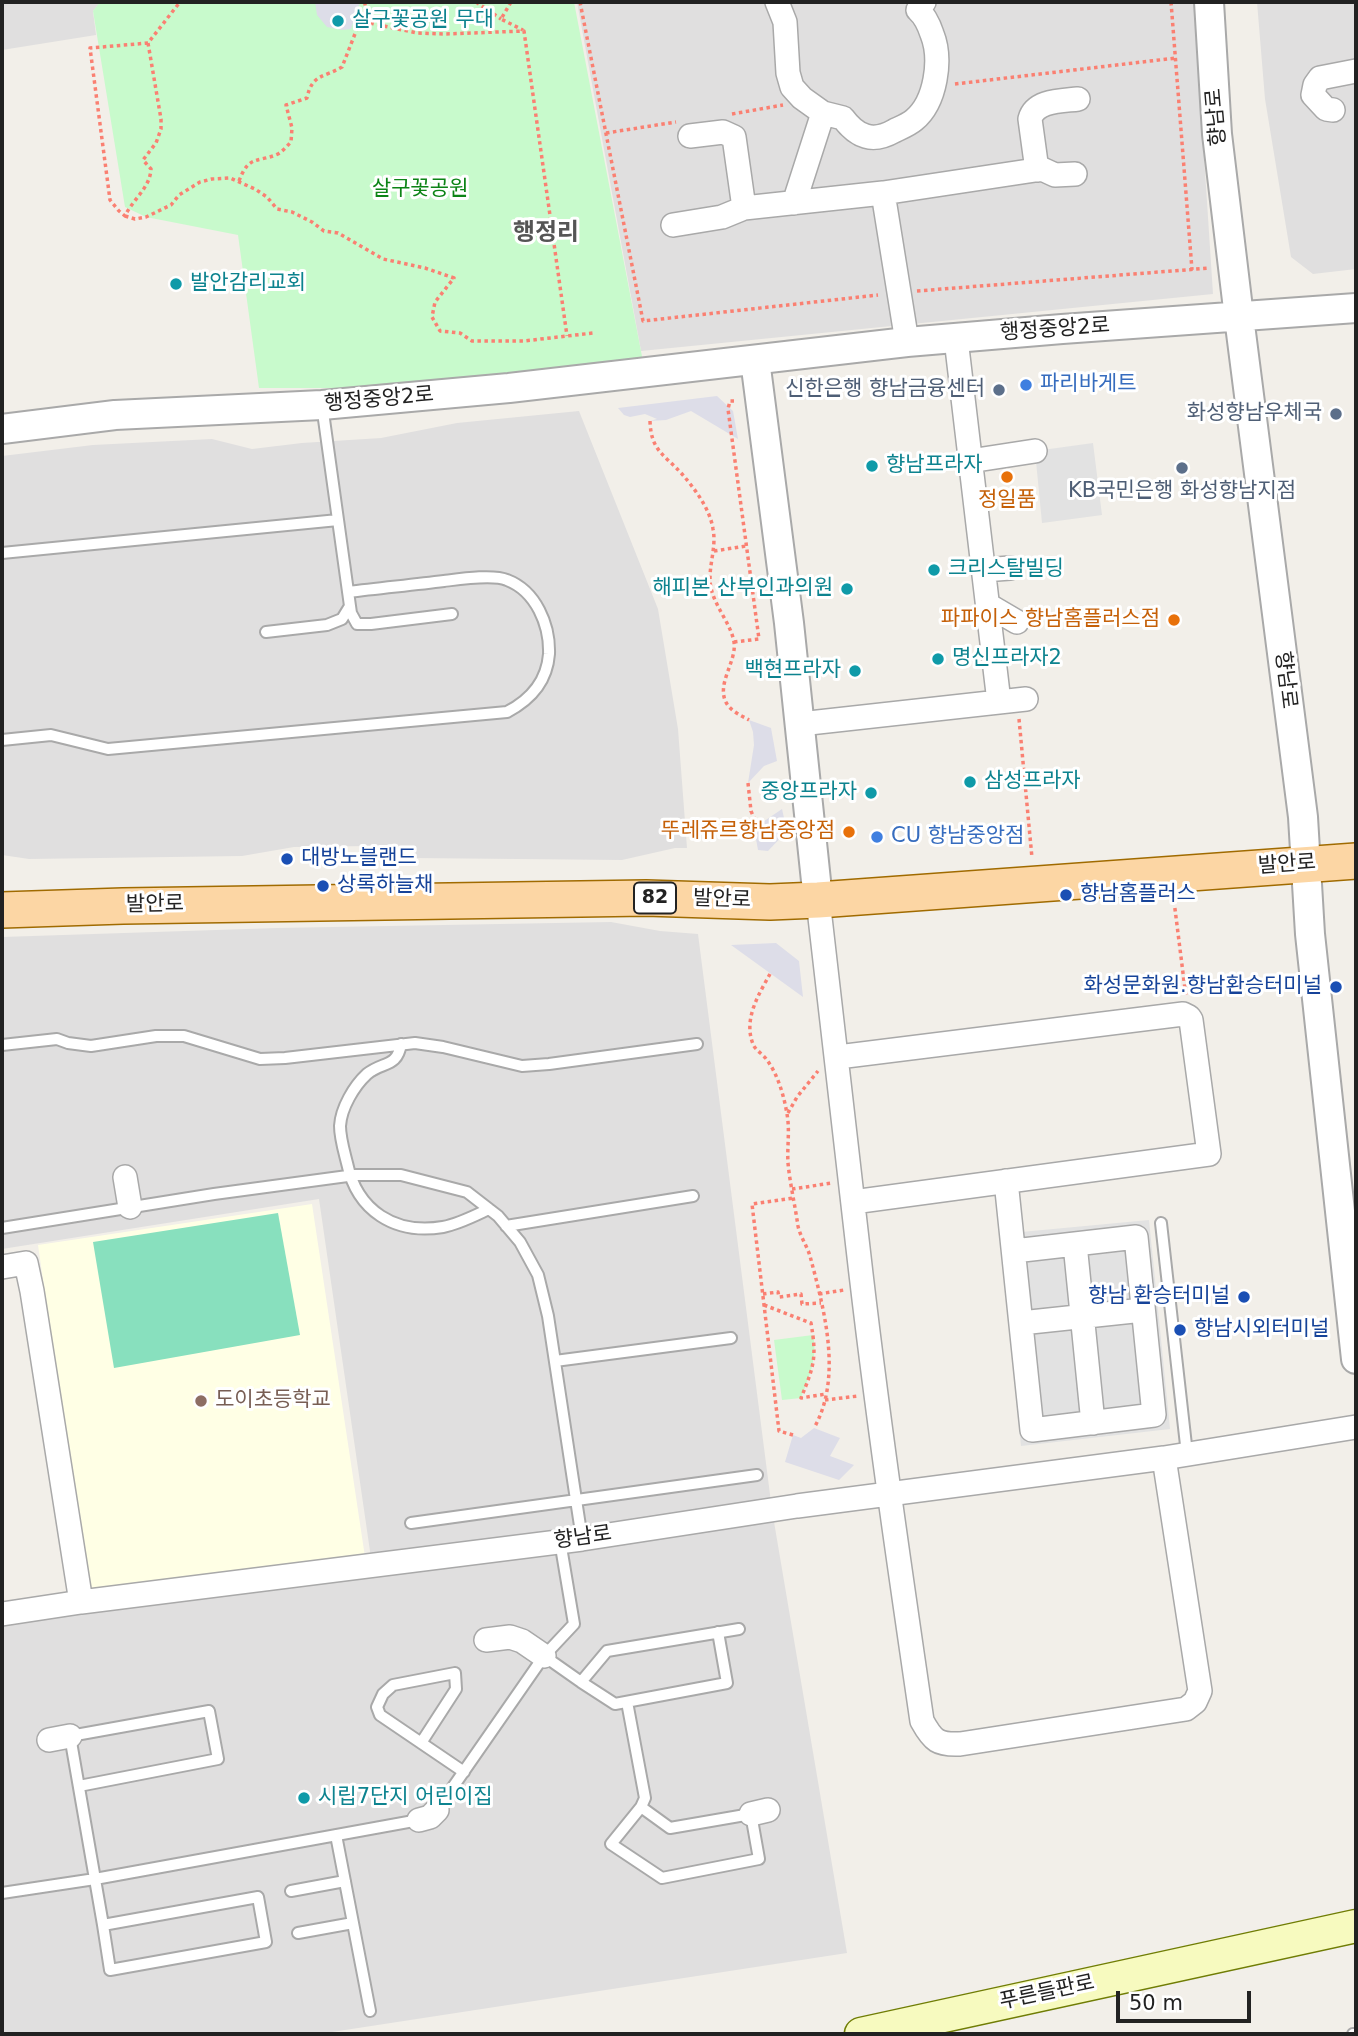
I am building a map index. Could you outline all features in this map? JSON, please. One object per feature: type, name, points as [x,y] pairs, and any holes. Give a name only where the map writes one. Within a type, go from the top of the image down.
[{"type":"main road","name":"발안로","points":[[2,910],[646,898],[770,902],[1356,861]]},
{"type":"main road","name":"푸른들판로","points":[[861,2034],[1356,1926]]},
{"type":"street","points":[[777,2],[785,22],[788,73],[792,87],[823,113],[843,118],[859,135],[883,138],[915,120],[936,79],[936,43],[918,10],[924,2]]},
{"type":"street","name":"향남로","points":[[1209,2],[1217,134],[1303,817],[1310,934],[1356,1359]]},
{"type":"street","points":[[1333,110],[1326,109],[1313,95],[1315,85],[1320,78],[1356,71]]},
{"type":"street","points":[[1037,170],[1031,112],[1043,104],[1078,99]]},
{"type":"street","points":[[794,203],[823,113]]},
{"type":"street","points":[[691,136],[723,132],[734,137],[744,208]]},
{"type":"street","points":[[673,225],[722,217],[744,208],[883,193],[1042,169],[1055,175],[1075,174]]},
{"type":"street","points":[[883,193],[907,342]]},
{"type":"street","name":"행정중앙2로","points":[[2,429],[115,415],[322,405],[509,388],[907,342],[1356,308]]},
{"type":"street","points":[[800,724],[912,720],[1014,700],[988,605],[974,451],[956,339]]},
{"type":"street","points":[[755,360],[889,1496],[922,1721],[930,1736],[943,1745],[960,1744],[1186,1709],[1195,1702],[1200,1691],[1164,1458]]},
{"type":"street","points":[[974,451],[1035,451]]},
{"type":"street","points":[[984,570],[1010,568]]},
{"type":"street","points":[[988,605],[1017,622]]},
{"type":"street","points":[[838,1057],[1177,1014],[1189,1017],[1209,1154],[1006,1181],[852,1191]]},
{"type":"street","points":[[125,1177],[130,1208]]},
{"type":"street","points":[[1006,1181],[1032,1430],[1154,1415],[1136,1237],[1014,1251]]},
{"type":"street","points":[[1075,1244],[1093,1423]]},
{"type":"street","points":[[2,1267],[26,1263],[80,1602]]},
{"type":"street","points":[[1021,1324],[1143,1310]]},
{"type":"street","name":"향남로","points":[[2,1614],[571,1540],[797,1506],[1164,1458],[1356,1427]]},
{"type":"street","points":[[486,1640],[510,1637],[522,1641],[544,1656]]},
{"type":"lane","points":[[322,405],[349,606],[357,624],[452,614]]},
{"type":"lane","points":[[2,553],[338,520]]},
{"type":"lane","points":[[2,740],[51,735],[108,749],[507,712],[536,692],[546,670],[549,655],[544,620],[535,600],[524,589],[506,579],[475,578],[348,592]]},
{"type":"lane","points":[[266,632],[327,625],[342,620],[349,606]]},
{"type":"lane","points":[[2,1045],[57,1039],[91,1046],[156,1036],[184,1036],[260,1059],[415,1043],[522,1066],[697,1044]]},
{"type":"lane","points":[[401,1044],[399,1056],[367,1075],[344,1108],[340,1126],[349,1176],[354,1188],[371,1210],[396,1224],[420,1228],[443,1227],[489,1209]]},
{"type":"lane","points":[[2,1228],[349,1176],[401,1175],[467,1192],[489,1209],[520,1242],[538,1275],[548,1316],[576,1500],[571,1540],[574,1625],[544,1656],[464,1772],[428,1815],[95,1879],[2,1893]]},
{"type":"lane","points":[[506,1226],[693,1196]]},
{"type":"lane","points":[[1161,1223],[1187,1454]]},
{"type":"lane","points":[[555,1361],[731,1338]]},
{"type":"lane","points":[[411,1523],[757,1475]]},
{"type":"lane","points":[[581,1682],[607,1651],[739,1629]]},
{"type":"lane","points":[[544,1656],[615,1704],[727,1683],[718,1632]]},
{"type":"lane","points":[[421,1743],[456,1689],[455,1673],[393,1685],[383,1693],[377,1707],[380,1715],[421,1743],[464,1772]]},
{"type":"lane","points":[[628,1702],[645,1798],[641,1807],[611,1844],[662,1878],[759,1859],[760,1812],[670,1828],[641,1807]]},
{"type":"lane","points":[[79,1786],[218,1759],[209,1711],[59,1738],[79,1786],[110,1970],[266,1942],[258,1897],[103,1925]]},
{"type":"lane","points":[[335,1835],[370,2011]]},
{"type":"lane","points":[[291,1891],[345,1881]]},
{"type":"lane","points":[[298,1933],[353,1923]]},
{"type":"path","points":[[180,2],[148,43],[90,48],[110,200],[125,216],[135,219],[146,217],[171,205],[189,187],[212,179],[230,178],[261,193],[277,209],[292,212],[324,231],[338,233],[383,259],[425,268],[454,278],[435,302],[432,317],[440,331],[460,332],[472,341],[524,341],[593,333]]},
{"type":"path","points":[[365,2],[368,22]]},
{"type":"path","points":[[476,2],[524,31]]},
{"type":"path","points":[[501,19],[511,2]]},
{"type":"path","points":[[1171,2],[1192,270]]},
{"type":"path","points":[[239,181],[244,169],[258,158],[279,153],[291,142],[292,128],[286,105],[307,98],[309,86],[317,78],[327,76],[342,67],[360,21],[417,33],[524,31]]},
{"type":"path","points":[[524,31],[567,335]]},
{"type":"path","points":[[125,216],[132,202],[149,182],[151,169],[143,160],[156,143],[161,129],[148,43]]},
{"type":"path","points":[[933,86],[1176,58]]},
{"type":"path","points":[[899,292],[1233,266]]},
{"type":"path","points":[[734,642],[759,639],[728,409],[730,401],[760,398]]},
{"type":"path","points":[[650,421],[650,433],[657,450],[693,487],[714,530],[711,590],[734,642],[723,689],[728,706],[748,720]]},
{"type":"path","points":[[714,551],[746,546]]},
{"type":"path","points":[[1014,700],[1034,884]]},
{"type":"path","points":[[748,783],[751,811],[757,825]]},
{"type":"path","points":[[1171,873],[1189,1017]]},
{"type":"path","points":[[770,974],[755,1001],[750,1028],[753,1045],[778,1078],[787,1115],[788,1163],[799,1230],[809,1253],[826,1327],[829,1364],[826,1397],[814,1428]]},
{"type":"path","points":[[787,1115],[810,1080]]},
{"type":"path","points":[[792,1189],[852,1191]]},
{"type":"path","points":[[793,1435],[779,1431],[752,1204],[794,1198]]},
{"type":"path","points":[[763,1294],[778,1292],[779,1297],[801,1294],[802,1304],[821,1303]]},
{"type":"path","points":[[764,1305],[811,1324],[816,1349],[801,1398],[876,1393]]},
{"type":"shaded area","points":[[2,2],[101,2],[93,11],[96,35],[2,50]]},
{"type":"shaded area","name":"살구꽃공원 무대","points":[[315,2],[360,2],[351,29],[327,27],[317,15]]},
{"type":"shaded area","points":[[577,2],[1194,2],[1213,294],[641,351]]},
{"type":"shaded area","points":[[1257,2],[1356,2],[1356,269],[1313,274],[1291,257],[1265,99]]},
{"type":"shaded area","points":[[717,396],[733,411],[738,439],[691,411],[666,420],[650,421],[657,419],[645,414],[630,417],[618,408]]},
{"type":"shaded area","points":[[579,411],[658,609],[678,729],[687,848],[675,848],[622,860],[412,858],[369,846],[294,847],[242,856],[29,859],[2,855],[2,456],[93,445],[212,439],[252,449],[381,438],[457,423]]},
{"type":"shaded area","points":[[1093,443],[1102,515],[1042,523],[1035,451]]},
{"type":"shaded area","points":[[749,720],[771,728],[777,761],[764,766],[748,783],[754,745]]},
{"type":"shaded area","points":[[782,809],[787,831],[768,851],[758,850],[754,828]]},
{"type":"shaded area","points":[[611,922],[660,931],[698,934],[772,1510],[847,1953],[319,2034],[2,2034],[2,1614],[372,1565],[319,1199],[2,1249],[2,937],[277,928]]},
{"type":"shaded area","points":[[776,943],[799,961],[803,997],[731,945]]},
{"type":"shaded area","name":"도이초등학교","points":[[312,1204],[365,1557],[88,1593],[38,1245]]},
{"type":"shaded area","points":[[1149,1220],[1170,1429],[1021,1446],[1000,1234]]},
{"type":"shaded area","points":[[814,1428],[840,1438],[830,1456],[854,1465],[839,1480],[785,1462],[793,1435],[801,1438]]},
{"type":"green space","name":"살구꽃공원","points":[[100,2],[574,2],[645,372],[509,388],[259,388],[238,235],[146,217],[125,207],[93,11]]},
{"type":"green space","points":[[278,1213],[300,1335],[114,1368],[93,1242]]},
{"type":"green space","points":[[813,1335],[814,1359],[801,1398],[782,1400],[774,1340]]},
{"type":"place","name":"살구꽃공원 무대","points":[[338,21]]},
{"type":"place","name":"발안감리교회","points":[[176,284]]},
{"type":"place","name":"파리바게트","points":[[1026,385]]},
{"type":"place","name":"신한은행 향남금융센터","points":[[999,390]]},
{"type":"place","name":"화성향남우체국","points":[[1336,414]]},
{"type":"place","name":"향남프라자","points":[[872,466]]},
{"type":"place","name":"KB국민은행 화성향남지점","points":[[1182,468]]},
{"type":"place","name":"정일품","points":[[1007,477]]},
{"type":"place","name":"크리스탈빌딩","points":[[934,570]]},
{"type":"place","name":"해피본 산부인과의원","points":[[847,589]]},
{"type":"place","name":"파파이스 향남홈플러스점","points":[[1174,620]]},
{"type":"place","name":"명신프라자2","points":[[938,659]]},
{"type":"place","name":"백현프라자","points":[[855,671]]},
{"type":"place","name":"삼성프라자","points":[[970,782]]},
{"type":"place","name":"중앙프라자","points":[[871,793]]},
{"type":"place","name":"뚜레쥬르향남중앙점","points":[[849,832]]},
{"type":"place","name":"CU 향남중앙점","points":[[877,837]]},
{"type":"place","name":"대방노블랜드","points":[[287,859]]},
{"type":"place","name":"상록하늘채","points":[[323,886]]},
{"type":"place","name":"향남홈플러스","points":[[1066,895]]},
{"type":"place","name":"화성문화원.향남환승터미널","points":[[1336,987]]},
{"type":"place","name":"향남 환승터미널","points":[[1244,1297]]},
{"type":"place","name":"향남시외터미널","points":[[1180,1330]]},
{"type":"place","name":"도이초등학교","points":[[201,1401]]},
{"type":"place","name":"시립7단지 어린이집","points":[[304,1798]]},
{"type":"district","name":"행정리","points":[[546,234]]}]
